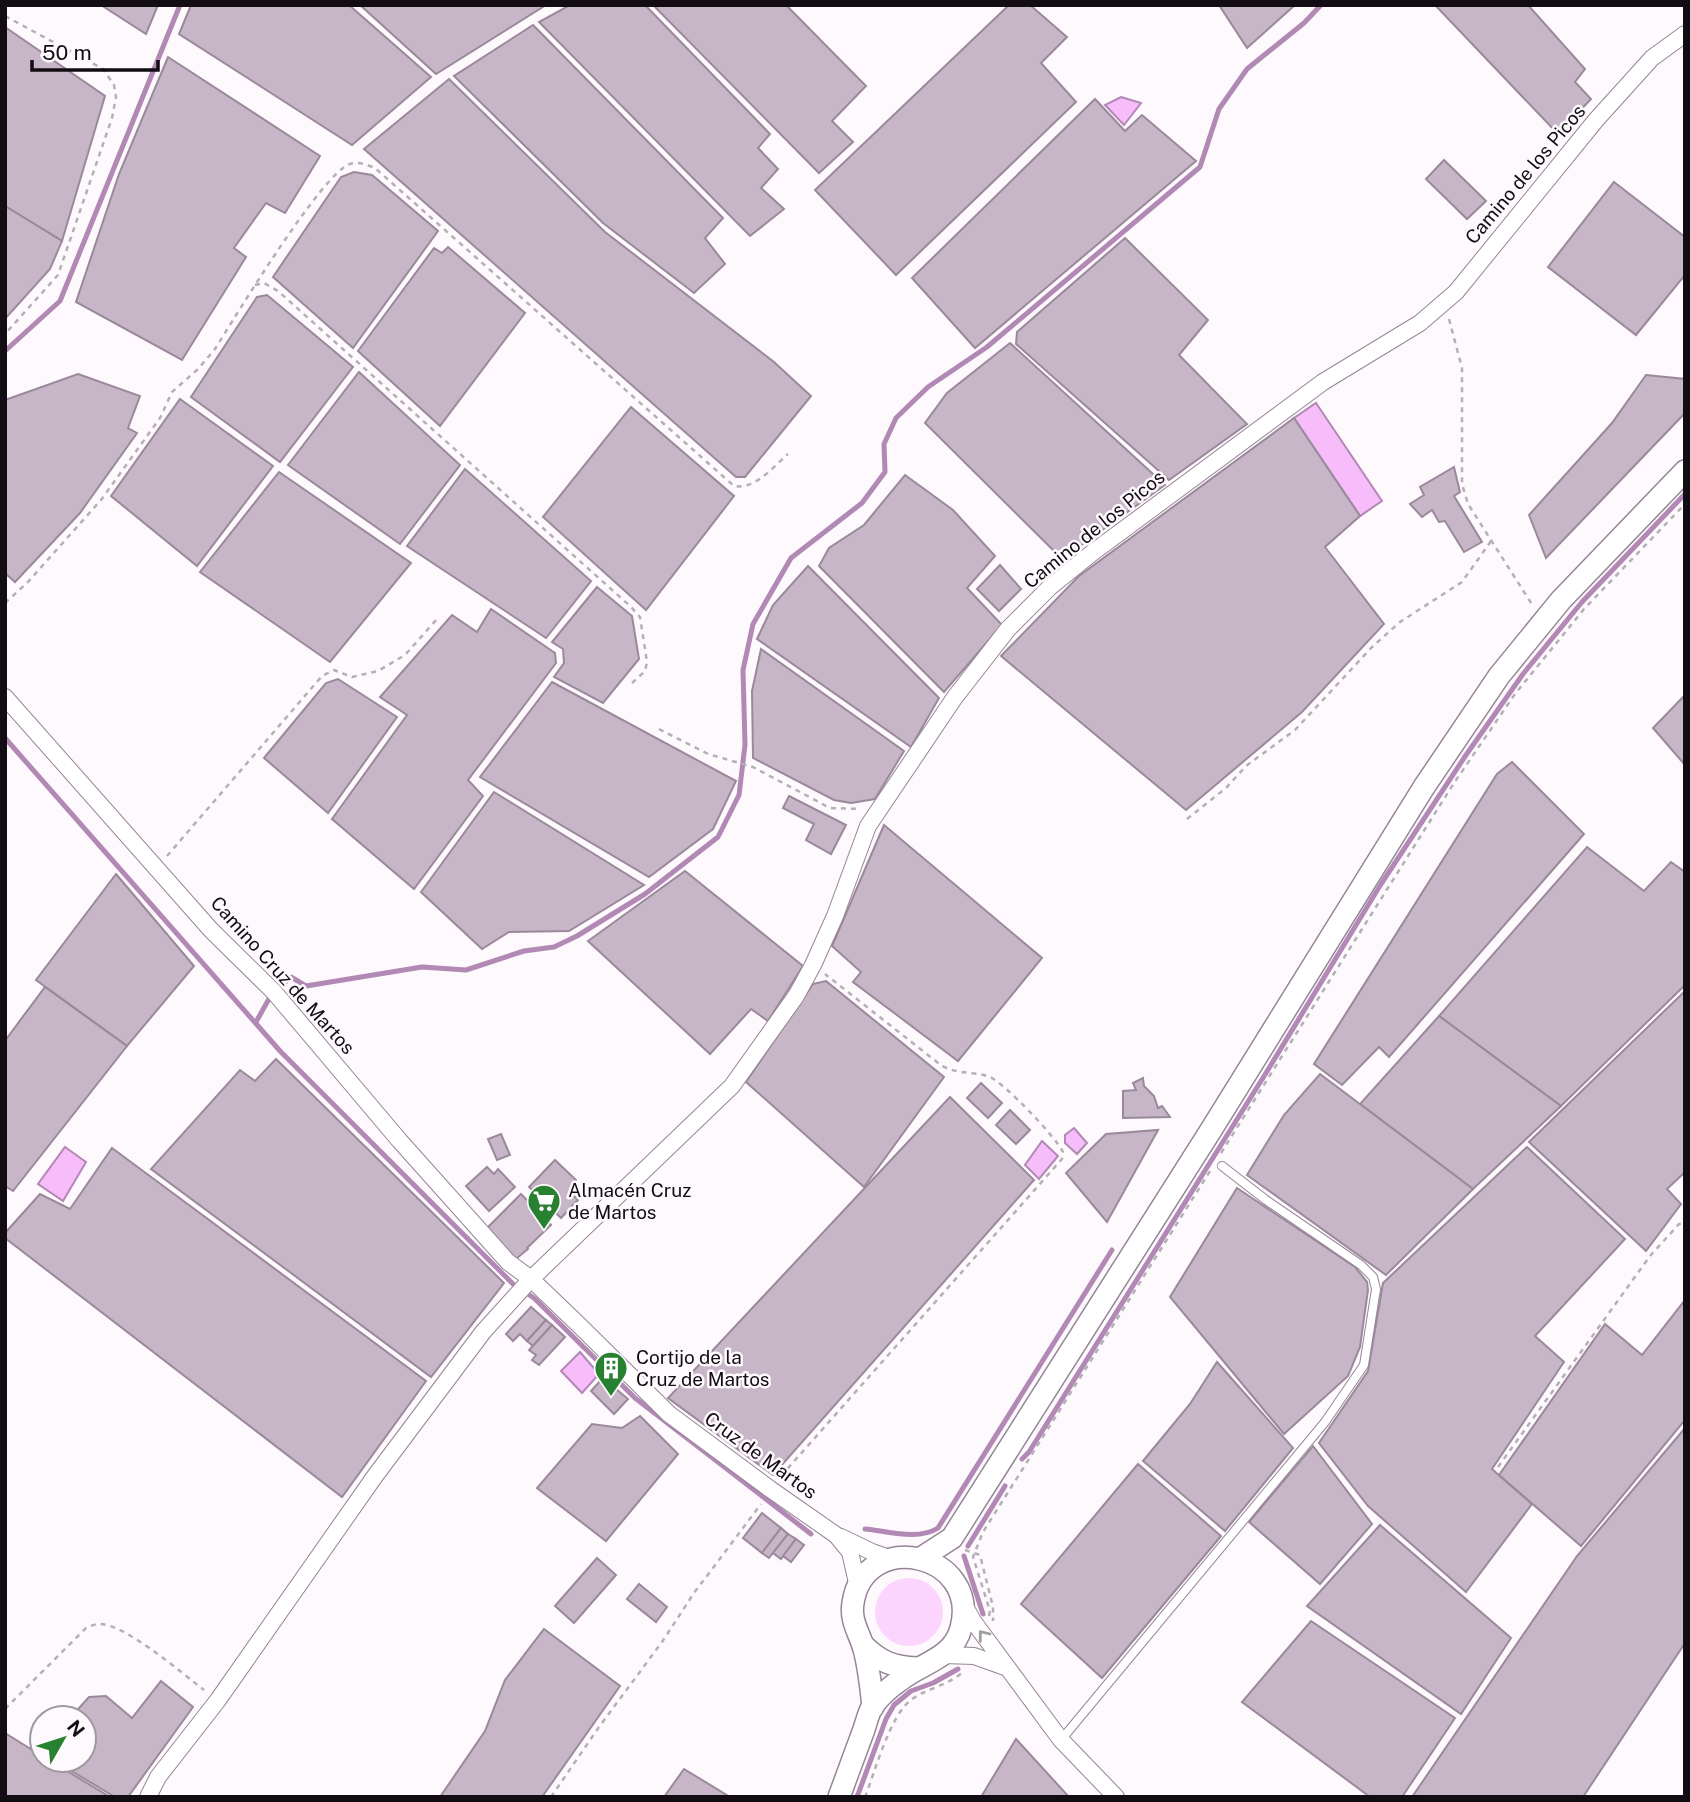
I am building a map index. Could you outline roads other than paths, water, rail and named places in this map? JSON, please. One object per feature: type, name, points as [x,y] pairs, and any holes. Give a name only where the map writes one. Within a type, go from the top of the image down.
[{"type":"main road","points":[[921,1558],[952,1538],[1211,1130],[1424,787],[1499,676],[1561,600],[1685,471]]},
{"type":"main road","points":[[951,1577],[952,1538]]},
{"type":"main road","points":[[839,1797],[873,1707],[896,1683],[917,1668],[944,1655],[961,1631],[963,1603],[958,1589],[951,1577],[937,1565],[921,1558],[906,1556],[892,1559],[873,1570],[858,1587],[853,1601],[852,1617],[863,1646],[873,1707]]},
{"type":"main road","points":[[863,1646],[878,1659],[897,1667],[917,1668]]},
{"type":"street","name":"Camino de los Picos","points":[[148,1797],[159,1777],[218,1700],[376,1476],[483,1332],[524,1286],[732,1086],[796,996],[813,965],[835,916],[868,826],[955,696],[1008,629],[1050,587],[1091,553],[1324,382],[1420,323],[1456,292],[1596,120],[1652,58],[1685,34]]},
{"type":"street","name":"Camino Cruz de Martos","points":[[5,697],[211,930],[275,992],[398,1140],[508,1262],[524,1286]]},
{"type":"street","name":"Cruz de Martos","points":[[524,1286],[669,1414],[836,1535],[850,1552],[858,1587]]},
{"type":"street","points":[[836,1535],[892,1559]]},
{"type":"street","points":[[963,1603],[1005,1667],[1061,1740],[1116,1797]]},
{"type":"street","points":[[944,1655],[974,1656],[1005,1667]]},
{"type":"lane","points":[[1061,1740],[1325,1422],[1364,1365],[1377,1289],[1373,1277],[1361,1265],[1218,1166]]},
{"type":"waterway","points":[[5,351],[60,301],[180,5]]},
{"type":"waterway","points":[[280,987],[291,977],[306,986],[422,967],[466,970],[524,951],[554,947],[645,894],[718,837],[739,795],[745,745],[743,670],[753,624],[791,558],[862,503],[885,472],[884,444],[896,418],[928,387],[987,347],[1200,167],[1219,109],[1247,69],[1304,23],[1321,5]]},
{"type":"waterway","points":[[1022,1459],[1029,1452],[1266,1073],[1381,884],[1466,755],[1523,674],[1582,602],[1685,494]]},
{"type":"waterway","points":[[5,738],[280,1051],[514,1285],[534,1298],[635,1398],[811,1534]]},
{"type":"waterway","points":[[256,1022],[270,997]]},
{"type":"waterway","points":[[865,1529],[912,1535],[938,1528],[1112,1250]]},
{"type":"waterway","points":[[968,1546],[1005,1486]]},
{"type":"waterway","points":[[964,1556],[983,1614]]},
{"type":"waterway","points":[[857,1797],[886,1719],[894,1705],[911,1691],[958,1669]]},
{"type":"place","name":"Almacén Cruz de Martos","points":[[544,1231]]},
{"type":"place","name":"Cortijo de la Cruz de Martos","points":[[611,1398]]}]
